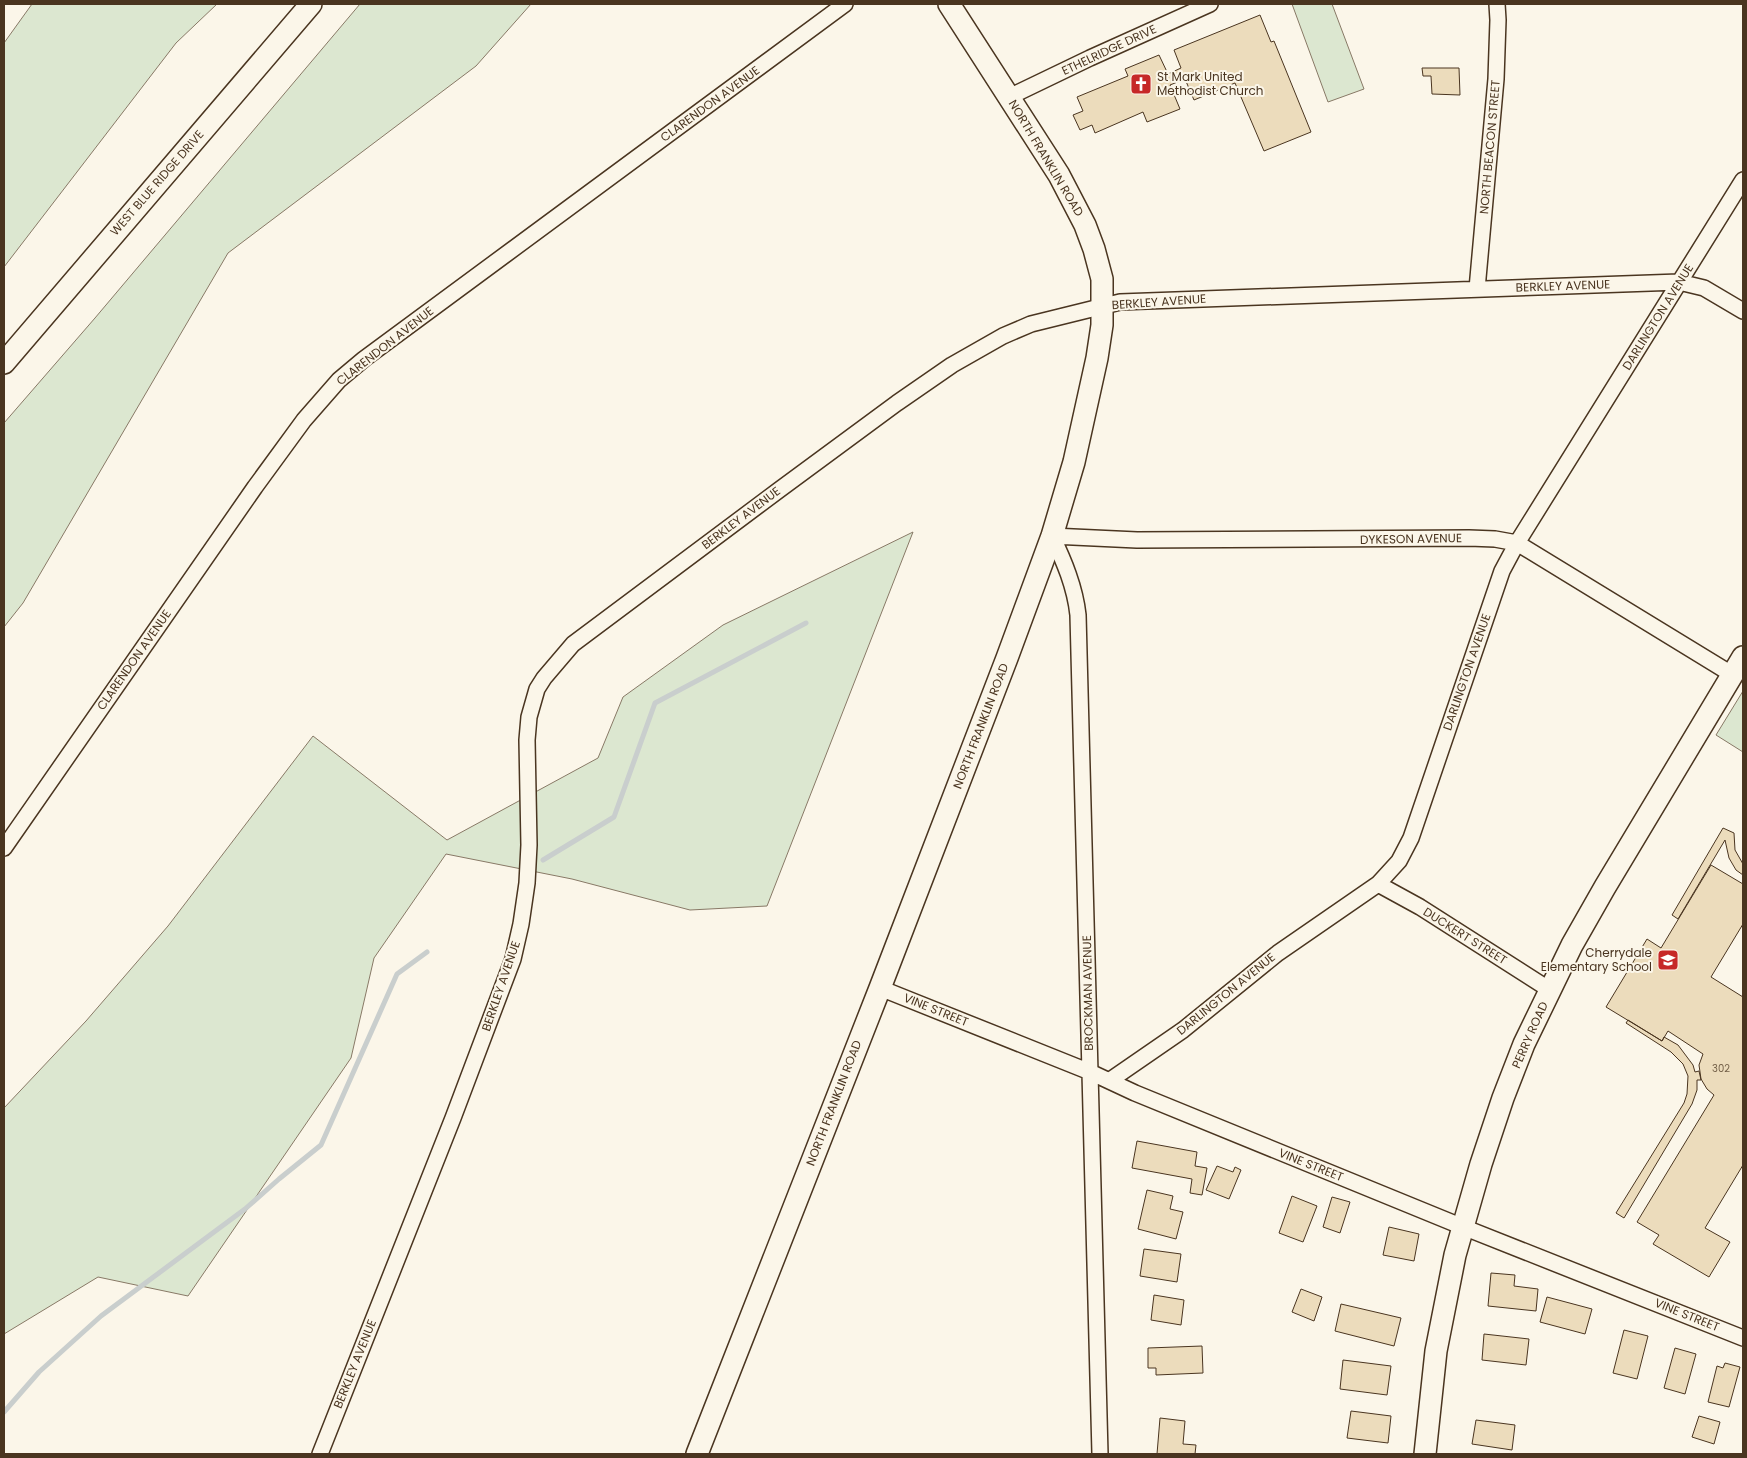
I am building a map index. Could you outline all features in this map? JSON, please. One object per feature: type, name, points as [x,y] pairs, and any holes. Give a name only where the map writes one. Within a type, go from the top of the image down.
[{"type":"street","name":"WEST BLUE RIDGE DRIVE","points":[[4,363],[311,4]]},
{"type":"street","name":"CLARENDON AVENUE","points":[[4,848],[255,486],[304,420],[339,380],[364,359],[845,4]]},
{"type":"street","name":"NORTH FRANKLIN ROAD","points":[[702,1453],[1052,536],[1074,462],[1097,358],[1102,325],[1102,279],[1086,225],[1059,175],[949,4]]},
{"type":"street","name":"ETHELRIDGE DRIVE","points":[[1009,97],[1210,4]]},
{"type":"street","name":"NORTH BEACON STREET","points":[[1477,290],[1496,79],[1497,4]]},
{"type":"street","name":"DARLINGTON AVENUE","points":[[1109,1081],[1182,1030],[1278,953],[1378,884],[1399,861],[1411,838],[1502,571],[1517,543],[1743,180]]},
{"type":"street","name":"BERKLEY AVENUE","points":[[320,1454],[453,1118],[513,959],[521,924],[527,883],[529,845],[527,740],[529,717],[537,689],[573,644],[897,402],[979,348],[1022,328],[1054,317],[1120,302],[1149,300],[1679,282],[1704,288],[1743,311]]},
{"type":"street","name":"DYKESON AVENUE","points":[[1052,536],[1137,540],[1469,538],[1495,539],[1517,543],[1733,675]]},
{"type":"street","name":"BROCKMAN AVENUE","points":[[1052,536],[1062,555],[1072,584],[1078,614],[1100,1454]]},
{"type":"street","name":"PERRY ROAD","points":[[1425,1454],[1436,1351],[1455,1255],[1481,1164],[1503,1098],[1524,1044],[1572,945],[1743,657]]},
{"type":"street","name":"DUCKERT STREET","points":[[1378,884],[1420,907],[1550,990]]},
{"type":"street","name":"VINE STREET","points":[[880,988],[1090,1072],[1463,1227],[1743,1338]]},
{"type":"green space","points":[[32,4],[217,4],[176,43],[4,267],[4,43]]},
{"type":"green space","points":[[360,4],[531,4],[476,66],[228,253],[23,603],[4,627],[4,423]]},
{"type":"green space","points":[[1292,4],[1332,4],[1364,89],[1328,102]]},
{"type":"green space","points":[[913,532],[767,906],[690,910],[572,879],[446,854],[374,958],[351,1058],[188,1296],[98,1277],[4,1334],[4,1108],[86,1021],[168,926],[313,736],[447,840],[598,758],[623,697],[723,625]]},
{"type":"green space","points":[[1743,691],[1743,752],[1716,735]]},
{"type":"building","name":"St Mark United Methodist Church","points":[[1260,15],[1271,42],[1274,41],[1311,132],[1264,151],[1235,83],[1194,100],[1185,79],[1170,85],[1180,109],[1147,122],[1143,112],[1095,133],[1092,125],[1080,130],[1073,115],[1083,111],[1077,97],[1128,76],[1125,69],[1159,55],[1168,74],[1181,68],[1174,50]]},
{"type":"building","points":[[1422,68],[1459,68],[1460,95],[1432,94],[1431,76],[1423,76]]},
{"type":"building","points":[[1723,828],[1734,833],[1735,850],[1743,864],[1743,875],[1736,870],[1729,858],[1725,840],[1678,919],[1672,915]]},
{"type":"building","points":[[1711,865],[1743,884],[1743,924],[1711,977],[1743,997],[1743,1165],[1705,1228],[1730,1242],[1709,1277],[1653,1244],[1659,1235],[1637,1222],[1714,1095],[1707,1089],[1701,1079],[1699,1065],[1703,1054],[1668,1031],[1662,1041],[1606,1007],[1647,939],[1661,948]]},
{"type":"building","points":[[1628,1020],[1662,1041],[1664,1037],[1678,1045],[1693,1065],[1695,1072],[1699,1071],[1701,1080],[1697,1080],[1697,1090],[1692,1104],[1624,1218],[1616,1213],[1684,1103],[1687,1094],[1688,1076],[1683,1064],[1671,1052],[1626,1023]]},
{"type":"building","points":[[1137,1141],[1197,1152],[1195,1166],[1207,1168],[1202,1195],[1190,1193],[1192,1179],[1132,1168]]},
{"type":"building","points":[[1217,1166],[1233,1172],[1235,1167],[1241,1170],[1229,1199],[1206,1190]]},
{"type":"building","points":[[1147,1190],[1173,1196],[1170,1209],[1183,1212],[1176,1239],[1138,1229]]},
{"type":"building","points":[[1292,1196],[1317,1206],[1303,1242],[1279,1233]]},
{"type":"building","points":[[1332,1197],[1350,1202],[1340,1233],[1323,1227]]},
{"type":"building","points":[[1389,1227],[1419,1234],[1414,1261],[1383,1255]]},
{"type":"building","points":[[1144,1249],[1181,1254],[1177,1282],[1140,1276]]},
{"type":"building","points":[[1491,1273],[1515,1275],[1514,1286],[1538,1289],[1536,1311],[1488,1306]]},
{"type":"building","points":[[1301,1289],[1322,1297],[1314,1321],[1292,1312]]},
{"type":"building","points":[[1154,1295],[1184,1300],[1181,1325],[1151,1320]]},
{"type":"building","points":[[1547,1297],[1592,1309],[1585,1334],[1540,1322]]},
{"type":"building","points":[[1341,1304],[1401,1318],[1394,1346],[1335,1331]]},
{"type":"building","points":[[1624,1330],[1648,1336],[1637,1379],[1613,1373]]},
{"type":"building","points":[[1484,1334],[1529,1339],[1526,1365],[1482,1360]]},
{"type":"building","points":[[1202,1346],[1203,1373],[1156,1375],[1156,1368],[1148,1368],[1148,1348]]},
{"type":"building","points":[[1675,1348],[1696,1354],[1685,1394],[1664,1388]]},
{"type":"building","points":[[1343,1360],[1391,1366],[1387,1395],[1340,1389]]},
{"type":"building","points":[[1725,1363],[1740,1367],[1729,1407],[1708,1402],[1717,1366],[1723,1368]]},
{"type":"building","points":[[1351,1411],[1391,1416],[1388,1443],[1347,1438]]},
{"type":"building","points":[[1699,1416],[1720,1422],[1714,1444],[1692,1437]]},
{"type":"building","points":[[1160,1418],[1185,1421],[1183,1444],[1196,1445],[1195,1454],[1157,1454]]},
{"type":"building","points":[[1476,1420],[1515,1425],[1512,1450],[1472,1444]]},
{"type":"waterway","points":[[543,860],[614,817],[655,703],[806,623]]},
{"type":"waterway","points":[[4,1412],[39,1372],[101,1316],[245,1209],[321,1145],[397,974],[427,952]]},
{"type":"place","name":"St Mark United Methodist Church","points":[[1141,84]]},
{"type":"place","name":"Cherrydale Elementary School","points":[[1668,960]]}]
